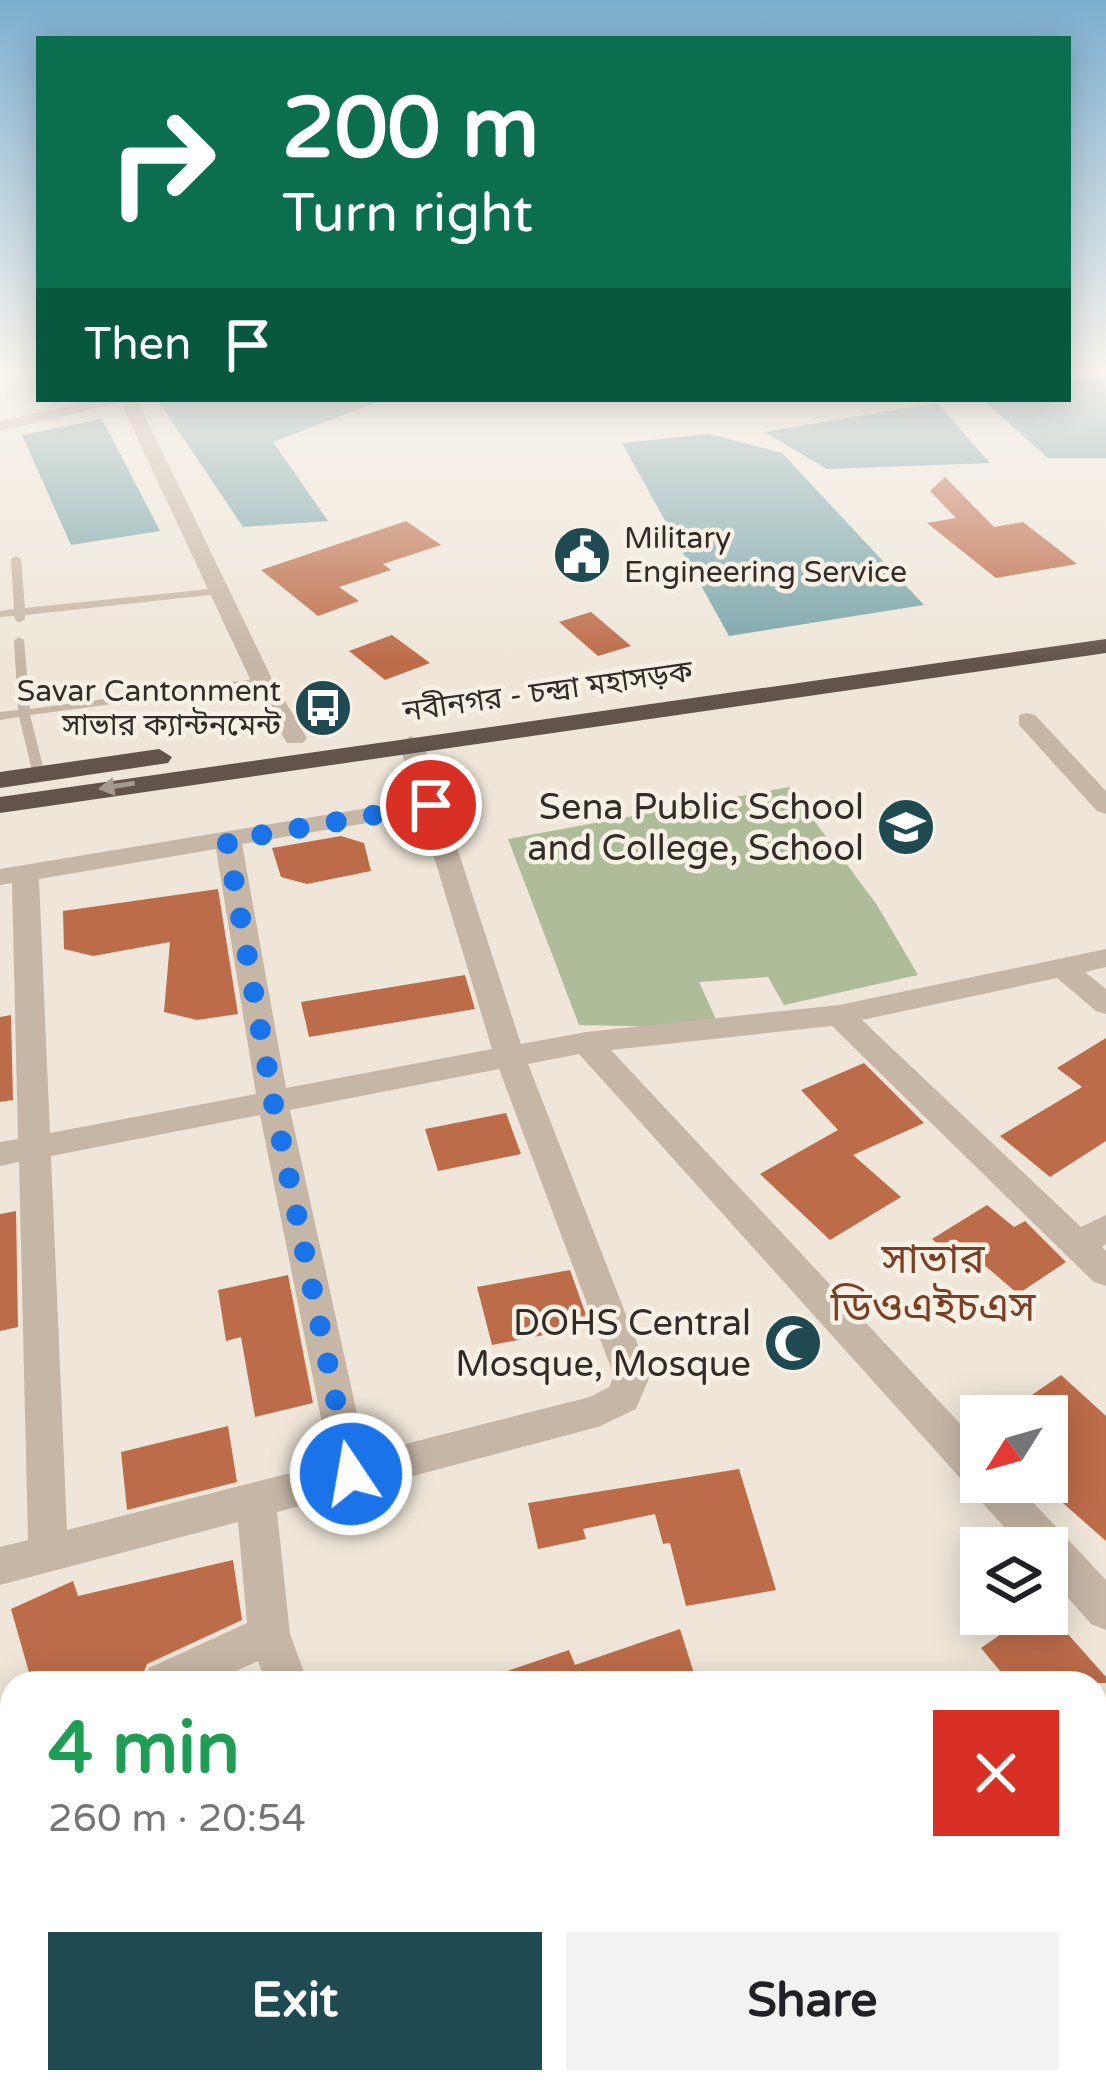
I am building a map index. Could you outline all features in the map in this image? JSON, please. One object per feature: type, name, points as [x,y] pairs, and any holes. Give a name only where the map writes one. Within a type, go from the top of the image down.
[{"type":"highway","name":"নবীনগর - চন্দ্রা মহাসড়ক","points":[[0,780],[1106,626]]},
{"type":"highway","name":"নবীনগর - চন্দ্রা মহাসড়ক","points":[[0,805],[1106,646]]},
{"type":"street","points":[[159,466],[262,681],[295,738]]},
{"type":"street","points":[[1027,720],[1106,806]]},
{"type":"street","points":[[0,1567],[598,1411],[623,1398],[632,1376],[509,1055],[411,743]]},
{"type":"street","points":[[48,1557],[17,1151],[13,875],[431,805]]},
{"type":"street","points":[[227,841],[273,1101],[351,1474]]},
{"type":"street","points":[[17,1151],[586,1042],[838,1015],[1106,958]]},
{"type":"street","points":[[1064,969],[1106,1004]]},
{"type":"street","points":[[838,1015],[1092,1237],[1106,1272]]},
{"type":"street","points":[[586,1042],[960,1450]]},
{"type":"street","points":[[256,1503],[269,1634],[283,1671]]},
{"type":"street","points":[[1008,1503],[1106,1610]]},
{"type":"street","points":[[190,1671],[269,1634]]},
{"type":"lane","points":[[16,559],[19,615]]},
{"type":"lane","points":[[0,614],[219,591]]},
{"type":"lane","points":[[19,640],[24,713],[39,774]]},
{"type":"lane","points":[[0,716],[262,681]]},
{"type":"green space","points":[[789,787],[877,905],[918,975],[784,1005],[768,977],[699,982],[720,1028],[579,1025],[508,839]]},
{"type":"water","points":[[36,466],[126,466],[160,531],[71,545]]},
{"type":"water","points":[[202,466],[289,466],[328,521],[243,527]]},
{"type":"water","points":[[635,466],[794,466],[924,605],[729,636]]},
{"type":"water","points":[[821,466],[919,466],[827,469]]},
{"type":"building","points":[[945,477],[994,527],[1023,522],[1077,564],[996,578],[927,523],[956,518],[930,491]]},
{"type":"building","points":[[406,521],[441,545],[383,564],[391,570],[339,587],[359,601],[318,616],[261,570]]},
{"type":"building","points":[[591,612],[631,646],[598,656],[559,622]]},
{"type":"building","points":[[392,635],[430,663],[385,680],[349,651]]},
{"type":"building","points":[[341,836],[364,843],[371,871],[307,884],[281,877],[272,848]]},
{"type":"building","points":[[218,889],[238,1014],[197,1020],[164,1012],[170,942],[93,956],[64,949],[63,911]]},
{"type":"building","points":[[465,975],[475,1009],[309,1037],[301,1002]]},
{"type":"building","points":[[11,1015],[13,1100],[0,1102],[0,1017]]},
{"type":"building","points":[[1106,1038],[1106,1141],[1050,1177],[1000,1136],[1082,1087],[1057,1068]]},
{"type":"building","points":[[864,1063],[924,1123],[853,1155],[901,1197],[830,1240],[760,1174],[838,1130],[801,1090]]},
{"type":"building","points":[[506,1113],[521,1154],[438,1171],[425,1129]]},
{"type":"building","points":[[987,1205],[1014,1227],[1025,1221],[1066,1262],[1018,1294],[982,1263],[969,1271],[932,1239]]},
{"type":"building","points":[[16,1211],[18,1327],[0,1331],[0,1214]]},
{"type":"building","points":[[570,1270],[590,1326],[492,1345],[477,1287]]},
{"type":"building","points":[[288,1275],[313,1403],[255,1417],[241,1337],[226,1341],[218,1290]]},
{"type":"building","points":[[1061,1375],[1106,1416],[1106,1541],[1063,1503],[1068,1503],[1068,1395],[1032,1395]]},
{"type":"building","points":[[228,1426],[237,1482],[127,1510],[121,1452]]},
{"type":"building","points":[[739,1469],[776,1590],[686,1606],[670,1543],[663,1544],[655,1514],[583,1529],[586,1539],[538,1549],[528,1503]]},
{"type":"building","points":[[233,1560],[242,1620],[147,1664],[144,1671],[29,1671],[11,1609],[73,1581],[78,1596]]},
{"type":"building","points":[[680,1629],[693,1671],[507,1671],[569,1650],[575,1665]]},
{"type":"building","points":[[1068,1634],[1101,1671],[1000,1671],[981,1648],[1000,1635]]},
{"type":"place","name":"Military Engineering Service","points":[[582,555]]},
{"type":"place","name":"Savar Cantonment সাভার ক্যান্টনমেন্ট","points":[[323,708]]},
{"type":"place","name":"Sena Public School and College, School","points":[[906,827]]},
{"type":"place","name":"DOHS Central Mosque, Mosque","points":[[793,1343]]},
{"type":"district","name":"সাভার ডিওএইচএস","points":[[933,1282]]},
{"type":"route","points":[[351,1474],[273,1101],[227,841],[431,805]]}]
